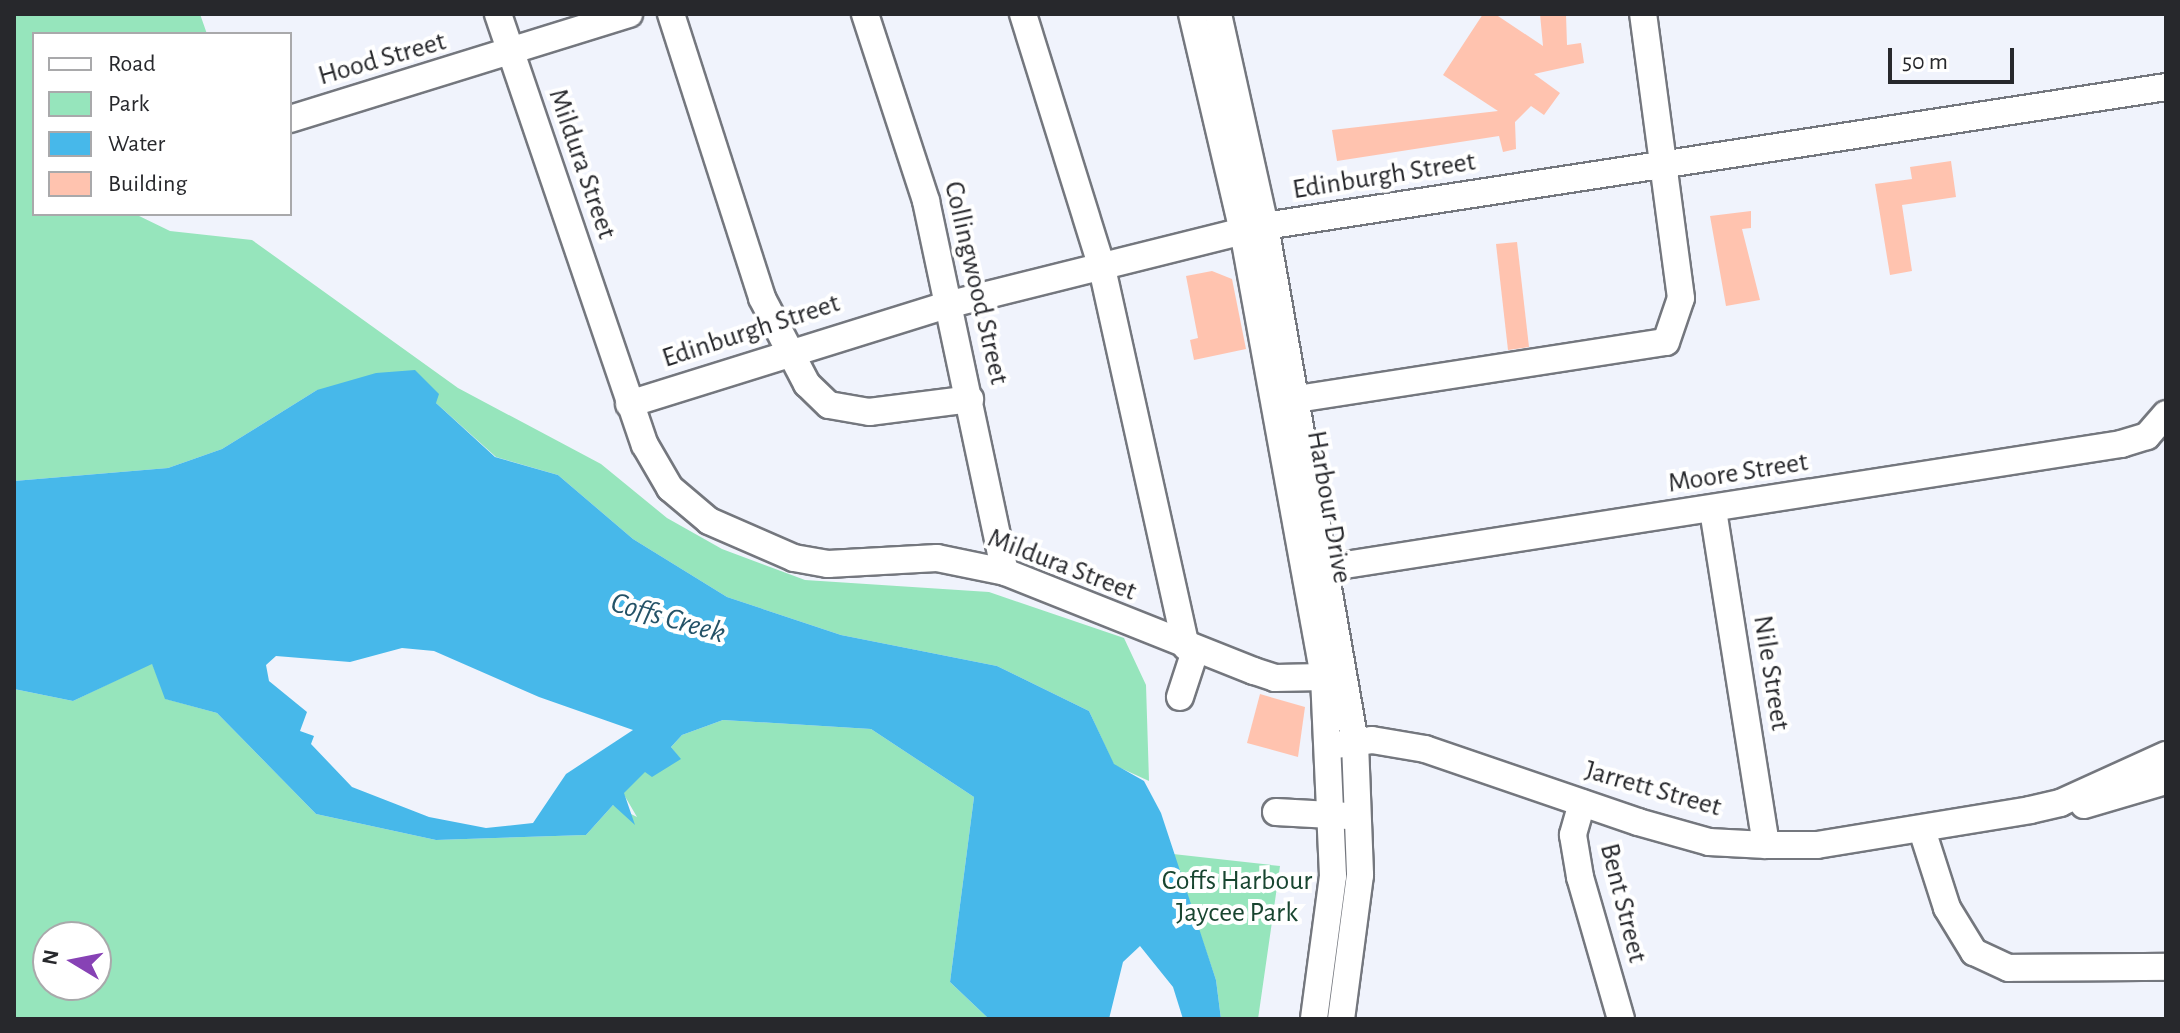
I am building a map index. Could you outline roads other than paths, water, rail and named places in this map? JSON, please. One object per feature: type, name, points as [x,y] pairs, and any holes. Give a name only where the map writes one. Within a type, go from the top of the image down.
[{"type":"street","name":"Mildura Street","points":[[498,14],[629,404],[670,488],[724,527],[794,558],[828,564],[937,558],[1005,572],[1190,649],[1275,678],[1324,677]]},
{"type":"street","name":"Hood Street","points":[[292,118],[511,55],[629,14]]},
{"type":"street","points":[[671,14],[762,298],[807,384],[829,405],[869,412],[970,399]]},
{"type":"street","name":"Collingwood Street","points":[[865,14],[926,201],[951,304],[1005,572]]},
{"type":"street","points":[[1023,14],[1102,268],[1190,649],[1180,697]]},
{"type":"street","name":"Harbour Drive","points":[[1192,14],[1254,228],[1297,399],[1342,744],[1334,816],[1328,950],[1314,1019]]},
{"type":"street","name":"Harbour Drive","points":[[1218,14],[1254,228],[1319,570],[1324,677],[1362,816],[1354,944],[1341,1019]]},
{"type":"street","points":[[1297,399],[1666,342],[1681,298],[1643,14]]},
{"type":"street","name":"Edinburgh Street","points":[[629,404],[789,351],[951,304],[1254,228],[1663,165],[2092,93],[2166,87]]},
{"type":"street","name":"Moore Street","points":[[1319,570],[2121,444],[2147,436],[2166,414]]},
{"type":"street","name":"Nile Street","points":[[1713,510],[1766,845]]},
{"type":"street","name":"Jarrett Street","points":[[1342,744],[1372,740],[1425,749],[1582,803],[1709,842],[1766,845],[1817,845],[1922,830],[2060,803],[2166,755]]},
{"type":"street","name":"Jarrett Street","points":[[2060,803],[2080,806],[2166,781]]},
{"type":"street","name":"Bent Street","points":[[1582,803],[1573,835],[1580,877],[1621,1019]]},
{"type":"street","points":[[1276,812],[1362,816]]},
{"type":"street","points":[[1922,830],[1947,908],[1974,952],[2009,968],[2166,967]]},
{"type":"water","name":"Coffs Creek","points":[[415,370],[439,394],[436,403],[495,457],[558,475],[633,539],[727,597],[841,635],[997,666],[1089,711],[1114,764],[1144,781],[1161,813],[1216,980],[1221,1019],[1183,1019],[1173,987],[1140,946],[1123,962],[1109,1019],[989,1019],[950,982],[974,797],[871,729],[723,720],[682,735],[671,747],[681,759],[652,777],[645,772],[624,793],[635,825],[613,805],[586,835],[436,840],[316,814],[217,713],[165,699],[152,664],[73,701],[14,689],[14,481],[168,468],[222,449],[317,390],[376,373]],"holes":[[[402,648],[434,651],[539,697],[633,730],[566,774],[533,823],[486,828],[429,817],[352,787],[311,744],[314,736],[300,731],[307,712],[269,681],[266,665],[276,656],[350,662]]]},
{"type":"park label","name":"Coffs Harbour Jaycee Park","points":[[1237,897]]}]
